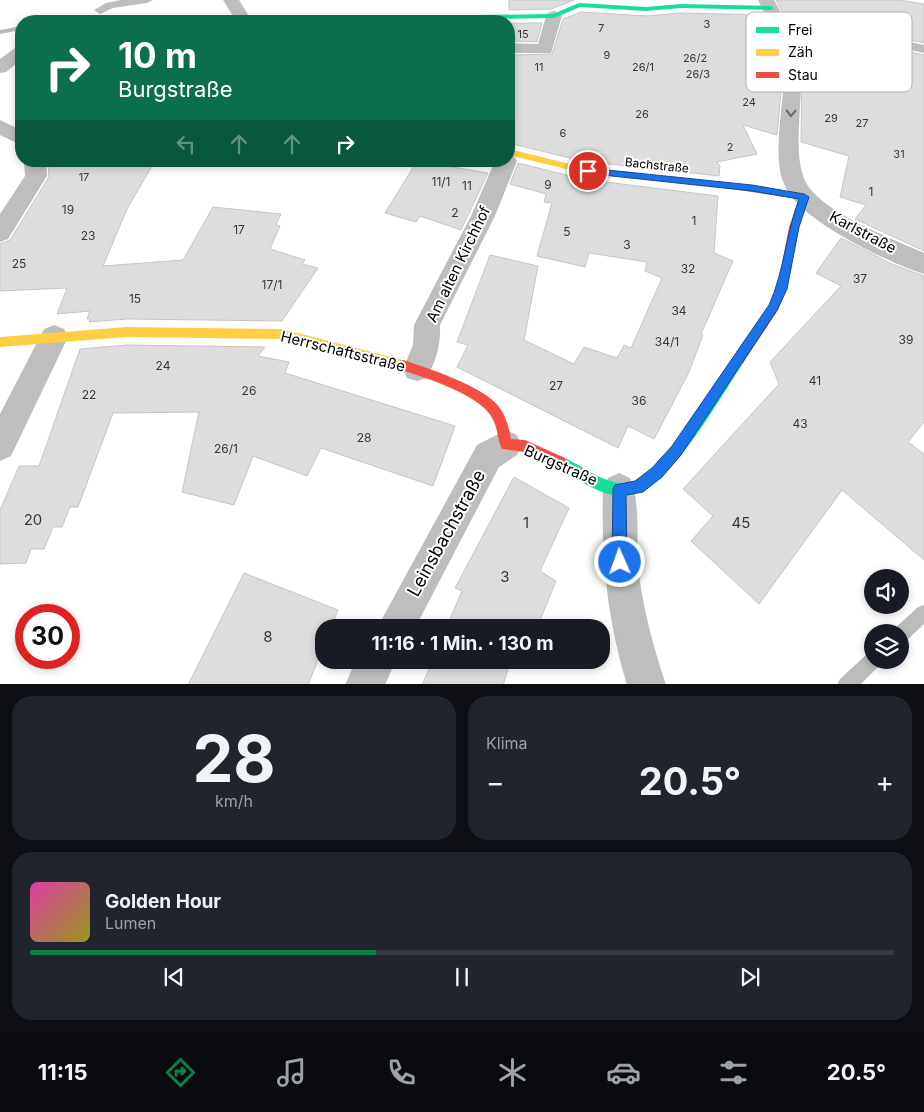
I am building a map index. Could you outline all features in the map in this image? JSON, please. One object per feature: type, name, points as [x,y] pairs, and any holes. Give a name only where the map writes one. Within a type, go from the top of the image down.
[{"type":"street","points":[[231,0],[240,15]]},
{"type":"street","points":[[515,17],[554,16],[579,6],[646,9],[681,6],[768,4]]},
{"type":"street","points":[[515,48],[545,48],[554,16]]},
{"type":"street","points":[[0,68],[15,57]]},
{"type":"street","points":[[647,684],[639,662],[622,593],[618,546],[619,489],[638,487],[657,472],[676,450],[774,307],[782,289],[794,227],[804,197],[796,186],[790,162],[792,92]]},
{"type":"street","points":[[0,126],[15,135]]},
{"type":"street","name":"Bachstraße","points":[[515,157],[588,171],[752,188],[804,197]]},
{"type":"street","points":[[0,233],[36,176],[35,167]]},
{"type":"street","name":"Am alten Kirchhof","points":[[417,369],[427,345],[427,325],[483,216],[504,167]]},
{"type":"street","name":"Karlstraße","points":[[804,197],[840,222],[924,264]]},
{"type":"street","name":"Herrschaftsstraße","points":[[0,342],[127,332],[282,334],[417,369],[450,382],[491,406],[500,421],[506,446]]},
{"type":"street","points":[[0,446],[54,337]]},
{"type":"street","name":"Burgstraße","points":[[506,446],[525,446],[549,456],[589,478],[619,489]]},
{"type":"street","name":"Leinsbachstraße","points":[[400,619],[488,456],[506,446]]},
{"type":"street","points":[[364,684],[372,669]]},
{"type":"lane","points":[[100,10],[110,6],[147,0]]},
{"type":"building","points":[[509,0],[574,0],[551,9],[509,10]]},
{"type":"building","points":[[776,0],[900,0],[924,4],[924,43],[912,40],[912,12],[782,12]]},
{"type":"building","points":[[581,12],[646,16],[681,13],[746,15],[746,92],[781,92],[777,135],[743,125],[757,154],[717,162],[720,166],[719,176],[582,161],[515,144],[515,55],[552,54],[563,19]]},
{"type":"building","points":[[515,23],[542,23],[537,42],[515,41]]},
{"type":"building","points":[[912,52],[924,55],[924,251],[855,219],[866,205],[840,197],[849,156],[801,142],[802,92],[912,92]]},
{"type":"building","points":[[518,163],[582,179],[718,196],[714,253],[733,261],[701,334],[703,335],[689,372],[654,439],[628,426],[618,448],[457,367],[468,345],[457,342],[490,255],[538,266],[524,340],[574,364],[584,347],[617,358],[624,345],[631,348],[662,278],[645,271],[647,262],[589,253],[585,267],[537,256],[552,203],[544,202],[546,194],[510,184]]},
{"type":"building","points":[[48,167],[152,167],[127,209],[103,266],[183,260],[213,207],[281,214],[276,225],[280,226],[270,249],[305,260],[302,264],[318,268],[282,321],[127,319],[89,322],[90,319],[87,319],[90,311],[57,314],[67,288],[0,291],[0,244],[10,240],[49,177]]},
{"type":"building","points":[[413,167],[452,167],[488,173],[461,230],[420,216],[416,222],[385,213]]},
{"type":"building","points":[[841,238],[892,264],[924,276],[924,422],[908,442],[924,454],[924,560],[842,490],[759,604],[691,541],[713,516],[683,489],[779,384],[770,362],[841,286],[816,273]]},
{"type":"building","points":[[127,345],[265,347],[258,356],[289,362],[285,373],[455,426],[433,486],[321,448],[307,476],[253,456],[234,505],[182,492],[199,412],[113,413],[78,507],[70,507],[62,527],[53,527],[44,549],[31,549],[26,563],[0,564],[0,510],[19,466],[39,466],[80,349]]},
{"type":"building","points":[[514,477],[569,508],[540,571],[556,581],[541,619],[450,619],[462,591],[455,588]]},
{"type":"building","points":[[244,573],[338,610],[334,619],[315,619],[315,668],[308,684],[188,684]]},
{"type":"building","points":[[429,669],[508,669],[503,684],[422,684]]},
{"type":"waterway","points":[[0,32],[15,29]]},
{"type":"waterway","points":[[909,627],[924,613]]},
{"type":"waterway","points":[[847,684],[864,668]]},
{"type":"traffic: fast","points":[[515,17],[554,16],[579,5],[646,9],[681,6],[771,8]]},
{"type":"traffic: fast","points":[[560,462],[603,485],[621,489],[638,487],[650,479],[677,449],[739,359]]},
{"type":"traffic: slow","points":[[515,153],[582,170],[728,186]]},
{"type":"traffic: slow","points":[[0,342],[127,332],[282,334],[403,365]]},
{"type":"traffic: jam","points":[[728,186],[804,197],[794,227],[782,289],[774,307],[739,359]]},
{"type":"traffic: jam","points":[[403,365],[461,388],[491,406],[503,429],[506,445],[525,446],[560,462]]},
{"type":"route","points":[[588,171],[771,190],[804,197],[794,227],[782,289],[774,307],[676,450],[657,472],[638,487],[619,489],[618,546],[620,562]]}]
